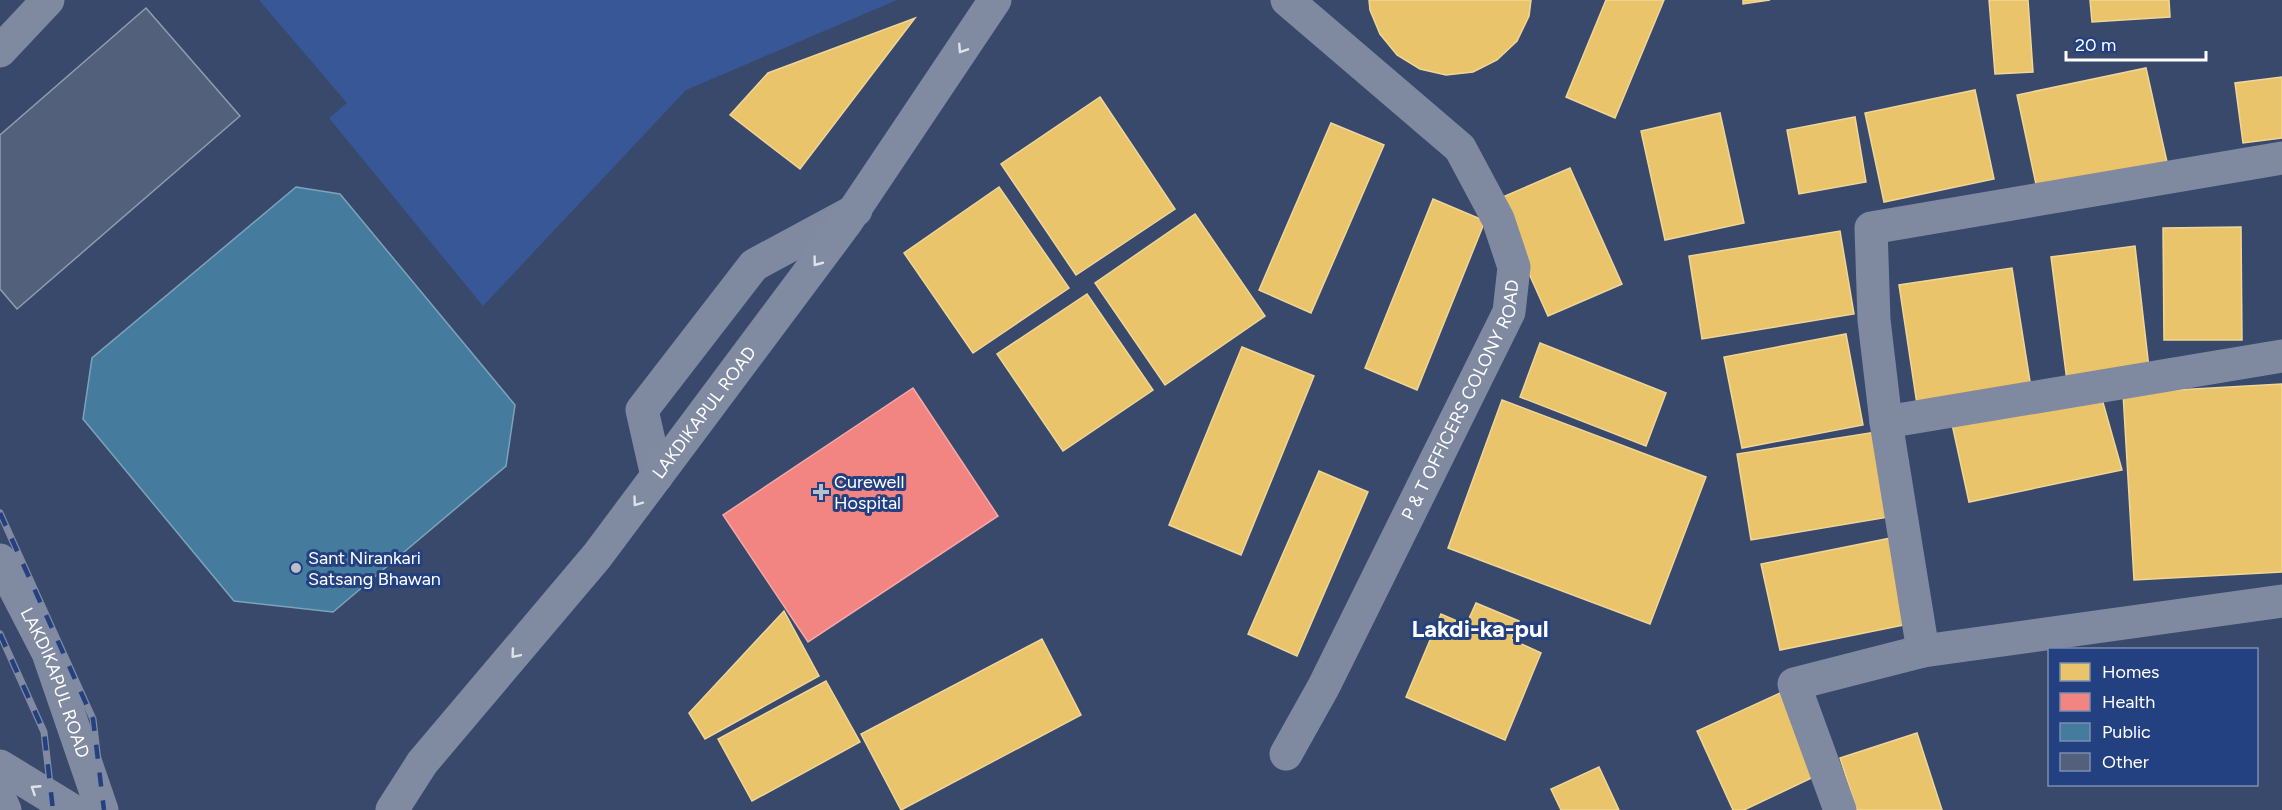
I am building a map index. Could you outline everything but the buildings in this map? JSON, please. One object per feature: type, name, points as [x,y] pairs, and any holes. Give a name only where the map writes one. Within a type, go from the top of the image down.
[{"type":"highway","name":"LAKDIKAPUL ROAD","points":[[392,810],[422,763],[597,556],[856,210],[994,0]]},
{"type":"highway","name":"LAKDIKAPUL ROAD","points":[[0,560],[48,653],[102,810]]},
{"type":"highway","points":[[372,810],[422,763]]},
{"type":"highway","points":[[0,766],[72,810]]},
{"type":"highway","points":[[0,799],[5,810]]},
{"type":"street","points":[[0,51],[48,0]]},
{"type":"street","name":"P & T OFFICERS COLONY ROAD","points":[[1287,0],[1460,148],[1497,219],[1514,267],[1509,312],[1324,686],[1287,754]]},
{"type":"street","points":[[1923,651],[1886,422],[1874,320],[1871,228],[2282,158]]},
{"type":"street","points":[[657,476],[642,410],[754,265],[856,210]]},
{"type":"street","points":[[1886,422],[2282,356]]},
{"type":"street","points":[[1840,810],[1794,684],[1923,651],[2282,601]]},
{"type":"shaded area","points":[[259,0],[897,0],[686,90],[483,306],[329,118],[347,103]]},
{"type":"railway","points":[[0,513],[93,719],[104,810]]},
{"type":"railway","points":[[0,634],[44,732],[53,810]]},
{"type":"place","name":"Curewell Hospital","points":[[821,492]]},
{"type":"place","name":"Sant Nirankari Satsang Bhawan","points":[[296,568]]},
{"type":"district","name":"Lakdi-ka-pul","points":[[1480,629]]}]
